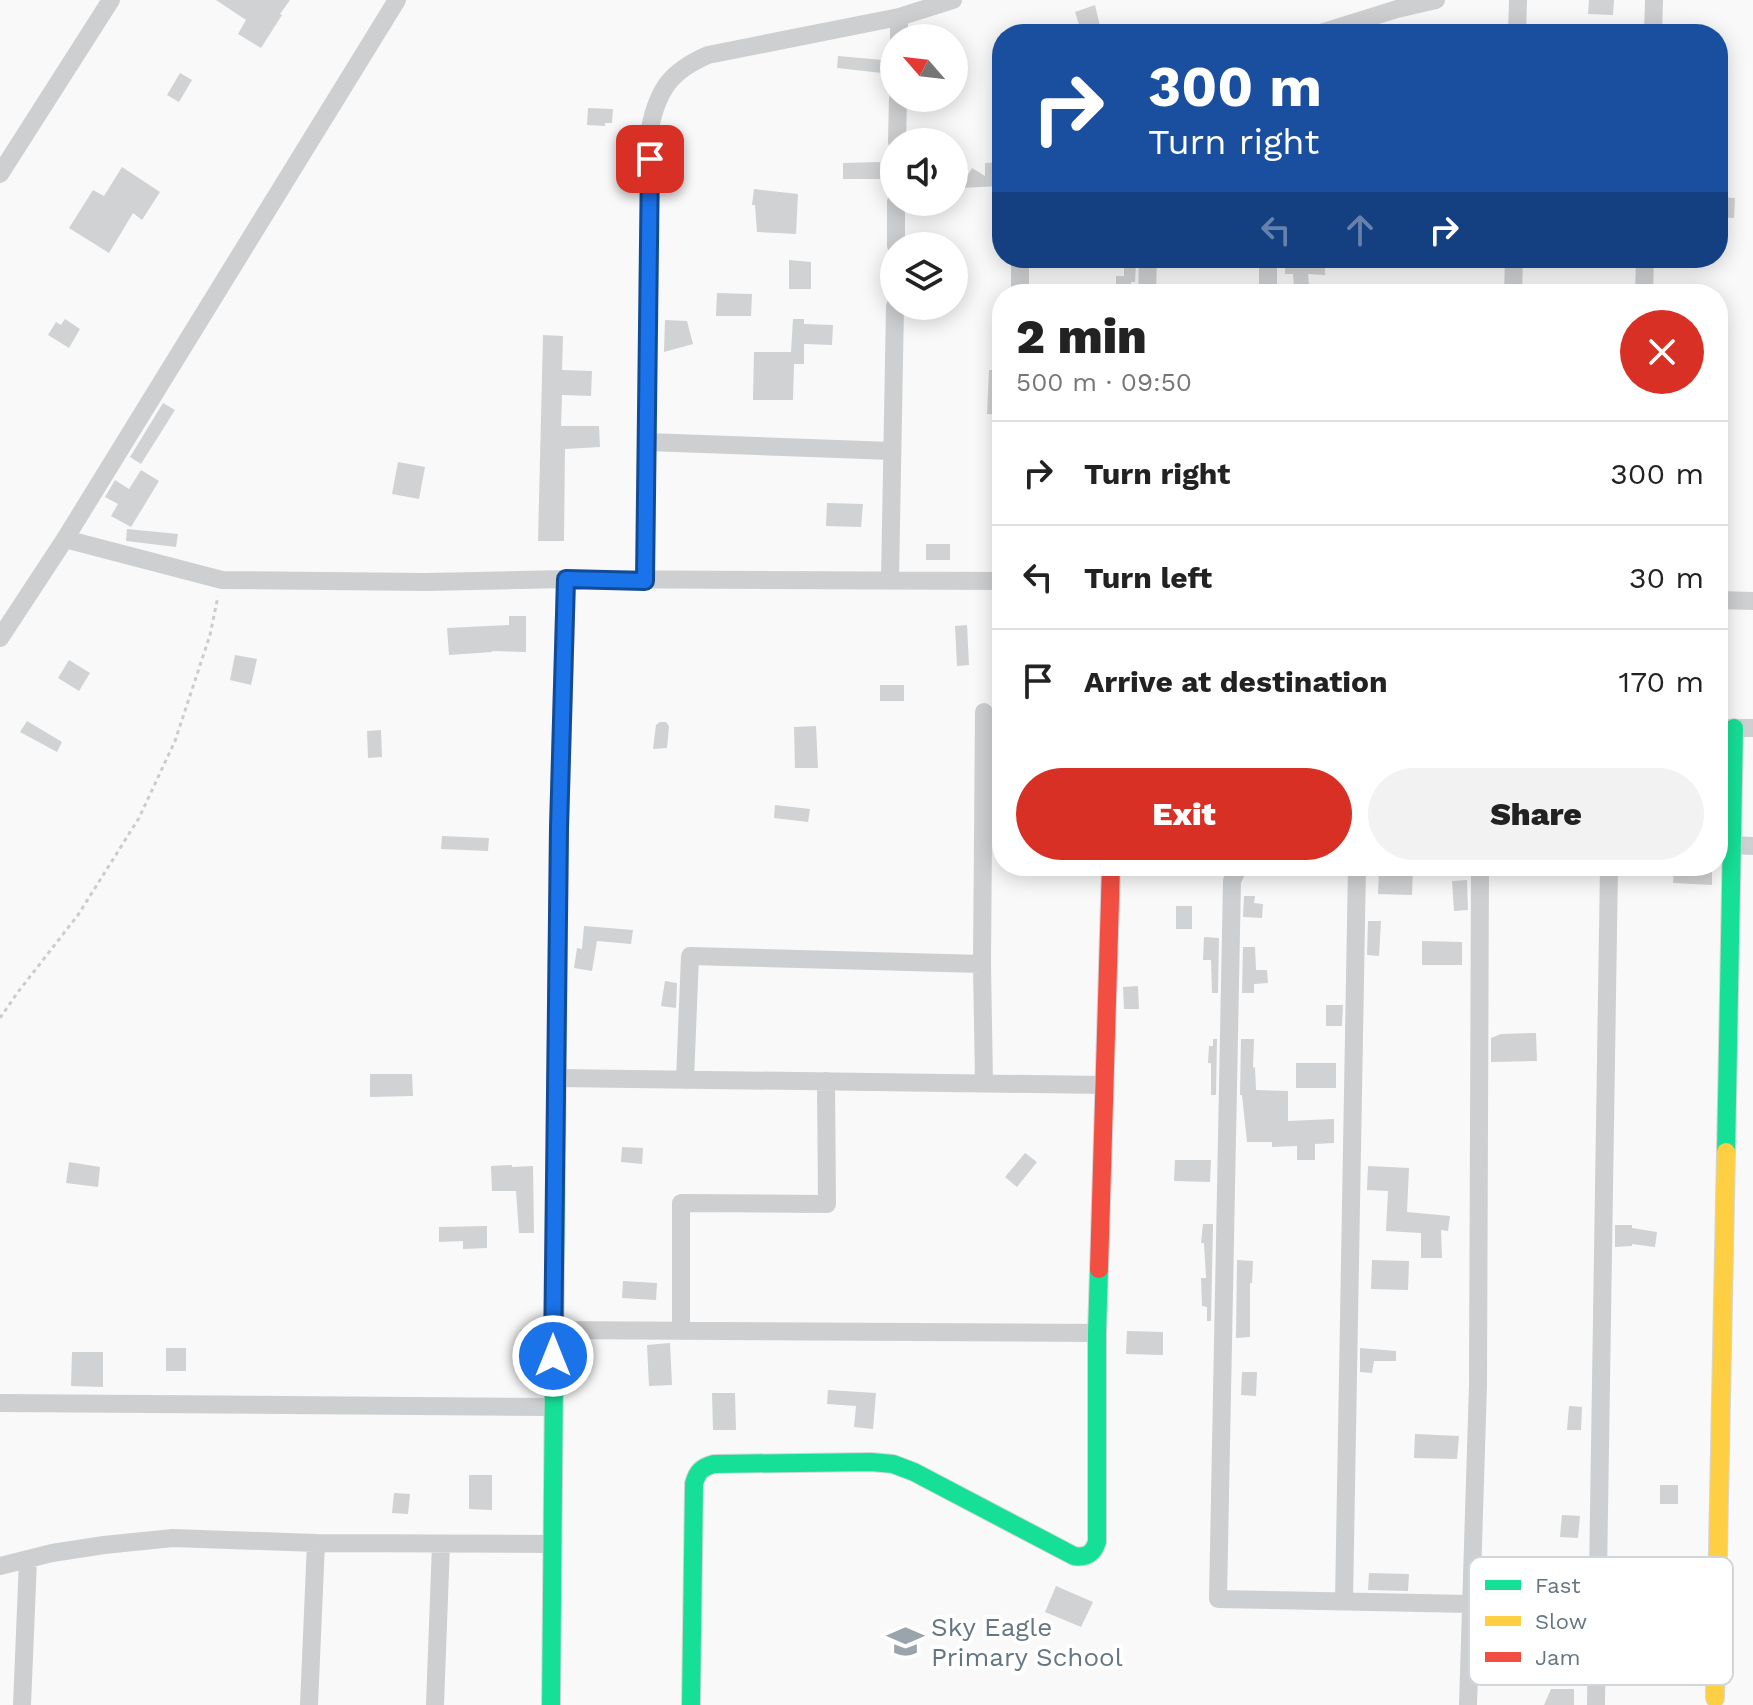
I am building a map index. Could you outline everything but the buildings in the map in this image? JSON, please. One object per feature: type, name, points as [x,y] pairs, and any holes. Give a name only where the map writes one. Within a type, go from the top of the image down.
[{"type":"street","points":[[0,174],[111,0]]},
{"type":"street","points":[[0,638],[65,539],[397,0]]},
{"type":"street","points":[[645,581],[650,128],[661,91],[689,63],[708,55],[899,17],[953,0]]},
{"type":"street","points":[[1349,24],[1436,0]]},
{"type":"street","points":[[1517,24],[1518,0]]},
{"type":"street","points":[[1653,24],[1654,0]]},
{"type":"street","points":[[899,17],[899,24]]},
{"type":"street","points":[[890,580],[895,320]]},
{"type":"street","points":[[648,442],[892,451]]},
{"type":"street","points":[[65,539],[222,580],[992,581]]},
{"type":"street","points":[[551,1705],[559,828],[566,579]]},
{"type":"street","points":[[1728,600],[1753,601]]},
{"type":"street","points":[[984,712],[984,1083]]},
{"type":"street","points":[[1718,1557],[1735,728]]},
{"type":"street","points":[[983,836],[992,836]]},
{"type":"street","points":[[1731,845],[1753,846]]},
{"type":"street","points":[[691,1705],[694,1484],[700,1470],[714,1464],[879,1461],[893,1464],[907,1468],[1074,1556],[1082,1558],[1095,1550],[1097,1333],[1111,876]]},
{"type":"street","points":[[1234,876],[1218,1599],[1469,1604]]},
{"type":"street","points":[[1344,1601],[1357,876]]},
{"type":"street","points":[[1472,1557],[1478,1370],[1480,876]]},
{"type":"street","points":[[1598,1557],[1609,876]]},
{"type":"street","points":[[685,1080],[690,956],[982,964]]},
{"type":"street","points":[[557,1078],[1105,1085]]},
{"type":"street","points":[[681,1331],[681,1203],[827,1204],[826,1081]]},
{"type":"street","points":[[553,1330],[1097,1333]]},
{"type":"street","points":[[0,1403],[553,1407]]},
{"type":"street","points":[[0,1566],[52,1553],[173,1538],[316,1543],[551,1544]]},
{"type":"street","points":[[309,1705],[316,1543]]},
{"type":"street","points":[[435,1705],[441,1544]]},
{"type":"street","points":[[22,1705],[28,1560]]},
{"type":"street","points":[[1468,1705],[1469,1671]]},
{"type":"street","points":[[1596,1685],[1596,1705]]},
{"type":"street","points":[[1715,1685],[1715,1698]]},
{"type":"path","points":[[0,1018],[78,915],[139,818],[179,728],[210,635],[222,580]]},
{"type":"traffic: fast","points":[[551,1705],[559,828],[566,579]]},
{"type":"traffic: fast","points":[[1726,1152],[1734,728]]},
{"type":"traffic: fast","points":[[691,1705],[694,1484],[701,1471],[710,1465],[893,1464],[1074,1556],[1085,1556],[1093,1550],[1097,1542],[1099,1269]]},
{"type":"traffic: slow","points":[[1718,1557],[1726,1152]]},
{"type":"traffic: slow","points":[[1715,1685],[1715,1698]]},
{"type":"traffic: jam","points":[[1099,1269],[1111,876]]},
{"type":"place","name":"Sky Eagle Primary School","points":[[905,1642]]},
{"type":"route","points":[[553,1356],[559,828],[566,579],[645,581],[650,159]]}]
